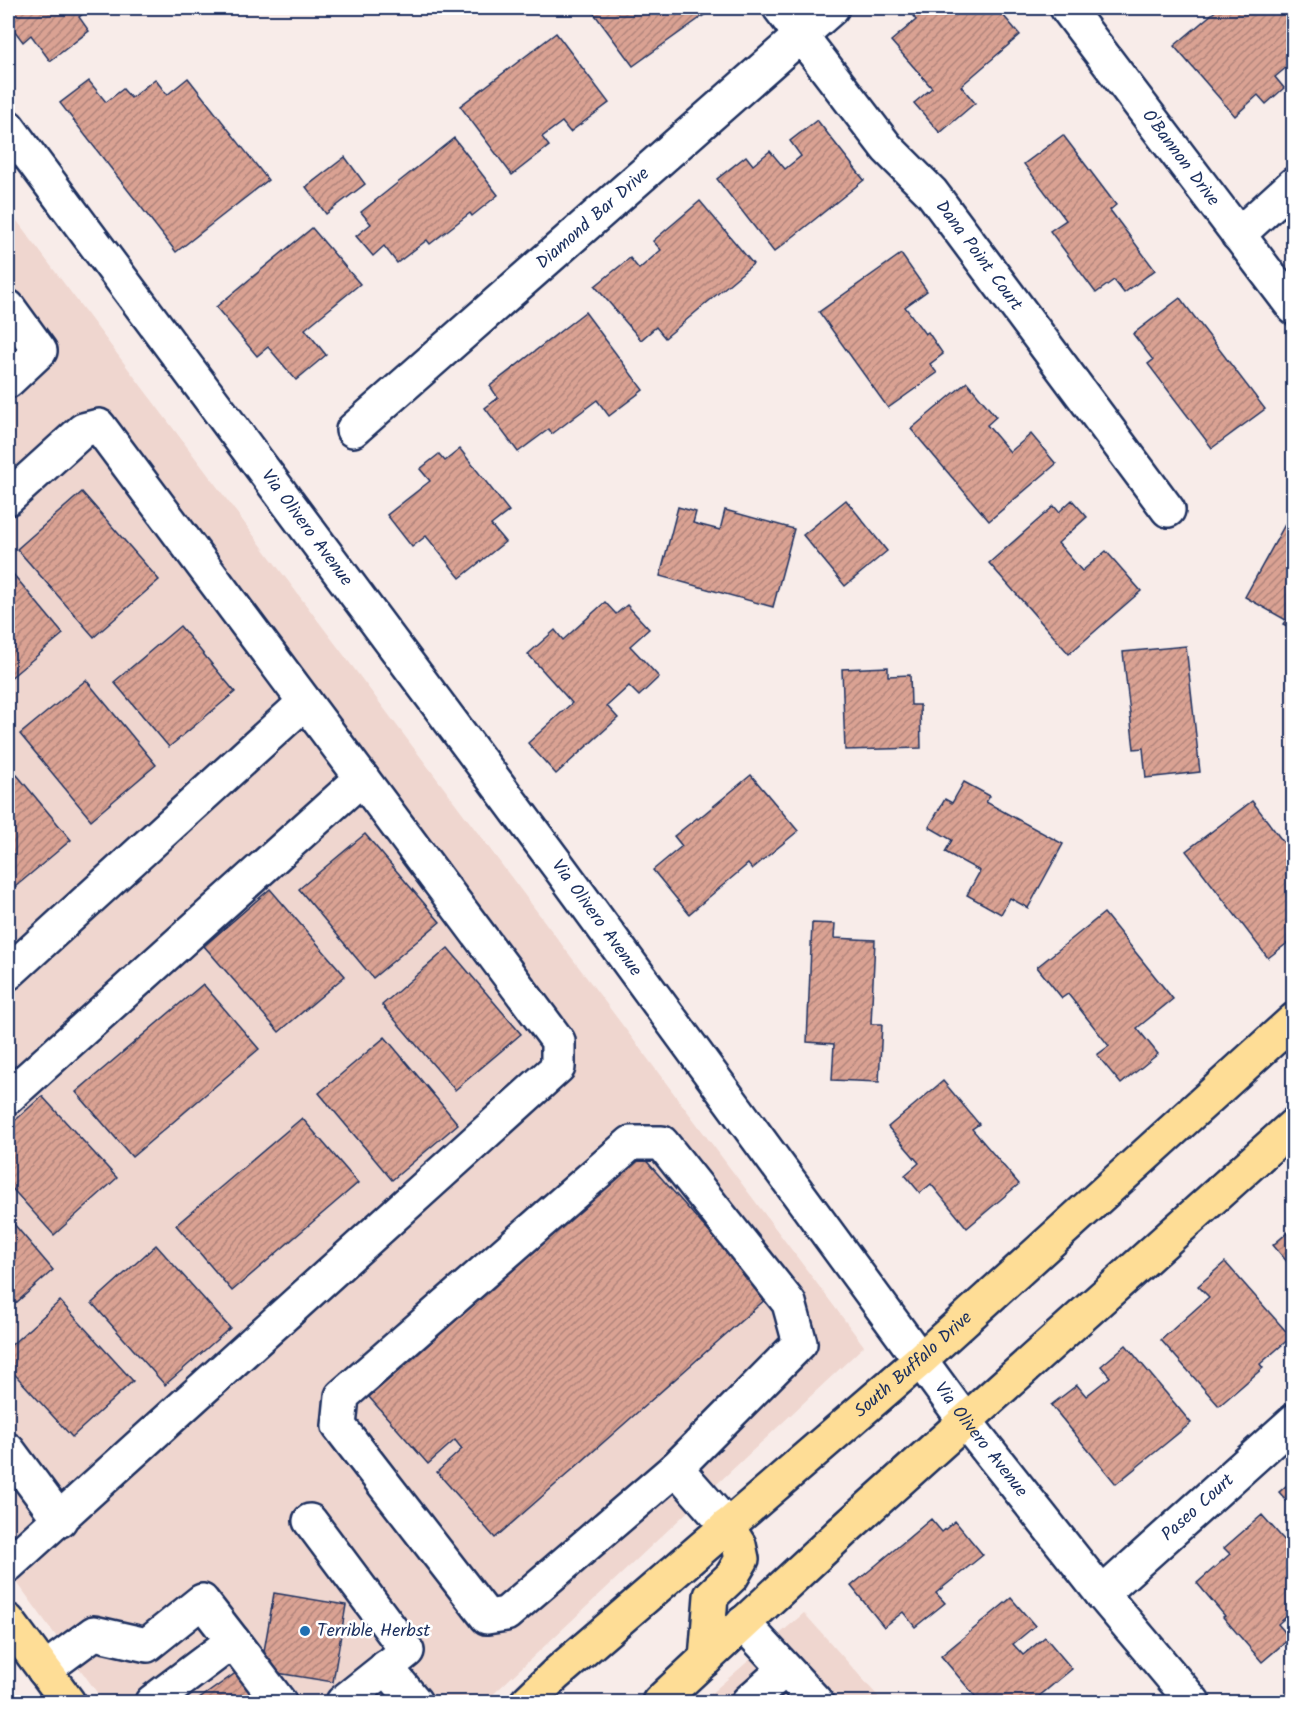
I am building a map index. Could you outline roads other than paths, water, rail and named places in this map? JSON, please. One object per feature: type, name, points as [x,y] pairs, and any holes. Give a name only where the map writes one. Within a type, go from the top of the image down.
[{"type":"main road","name":"South Buffalo Drive","points":[[526,1702],[920,1360],[1293,1020]]},
{"type":"main road","points":[[659,1702],[844,1530],[1293,1125]]},
{"type":"main road","points":[[706,1659],[711,1596],[732,1576],[742,1559],[739,1545],[727,1526]]},
{"type":"main road","points":[[8,1621],[68,1702]]},
{"type":"street","name":"Dana Point Court","points":[[780,8],[887,148],[932,193],[1168,510]]},
{"type":"street","name":"Diamond Bar Drive","points":[[353,430],[832,8]]},
{"type":"street","name":"O'Bannon Drive","points":[[1067,8],[1293,308]]},
{"type":"street","name":"Via Olivero Avenue","points":[[8,127],[559,867],[965,1421],[1102,1594],[1193,1702]]},
{"type":"street","points":[[1238,235],[1293,184]]},
{"type":"street","points":[[8,307],[40,351],[8,381]]},
{"type":"street","points":[[8,498],[83,430],[99,426],[558,1041],[558,1067],[8,1565]]},
{"type":"street","points":[[8,973],[305,702]]},
{"type":"street","points":[[8,1097],[362,778]]},
{"type":"street","points":[[631,1143],[662,1143],[789,1303],[800,1343],[676,1468],[506,1614],[487,1617],[339,1426],[342,1396],[631,1143]]},
{"type":"street","name":"Paseo Court","points":[[1102,1594],[1293,1422]]},
{"type":"street","points":[[8,1450],[60,1520]]},
{"type":"street","points":[[676,1468],[727,1526]]},
{"type":"street","points":[[310,1521],[406,1651],[343,1702]]},
{"type":"street","points":[[44,1670],[94,1633],[147,1645],[202,1601],[279,1702]]},
{"type":"street","points":[[743,1623],[816,1702]]},
{"type":"street","points":[[157,1701],[233,1641]]},
{"type":"street","points":[[386,1667],[416,1702]]},
{"type":"street","points":[[748,1702],[785,1669]]},
{"type":"place","name":"Terrible Herbst","points":[[305,1631]]}]
